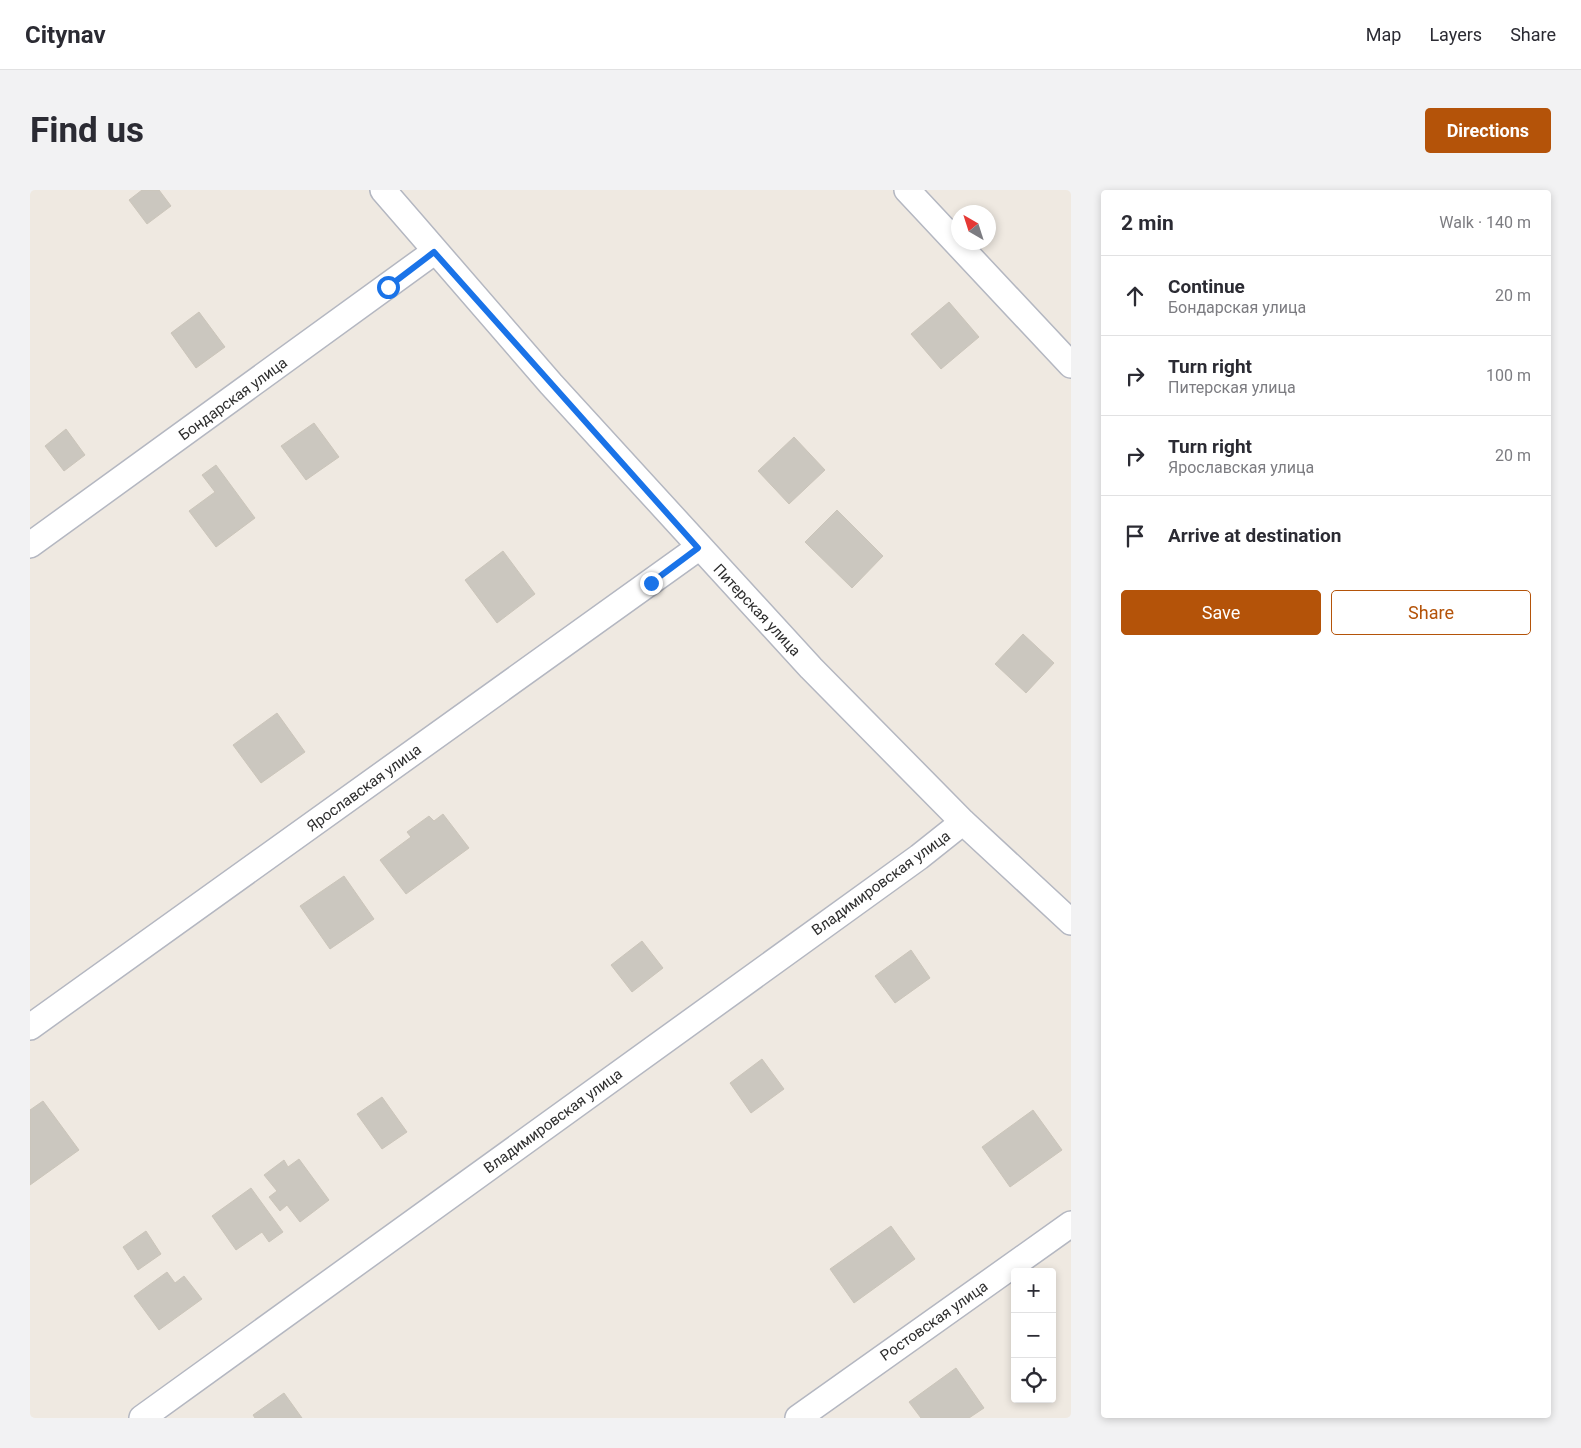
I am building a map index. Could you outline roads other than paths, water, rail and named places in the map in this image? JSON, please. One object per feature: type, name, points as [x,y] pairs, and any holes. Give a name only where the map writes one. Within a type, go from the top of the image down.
[{"type":"street","name":"Питерская улица","points":[[383,190],[434,252],[698,548],[811,668],[963,822],[1071,922]]},
{"type":"street","points":[[907,190],[1071,365]]},
{"type":"street","name":"Бондарская улица","points":[[30,544],[434,252]]},
{"type":"street","name":"Ярославская улица","points":[[30,1027],[698,548]]},
{"type":"street","name":"Владимировская улица","points":[[142,1418],[919,857],[963,822]]},
{"type":"street","name":"Ростовская улица","points":[[798,1418],[1071,1224]]}]
